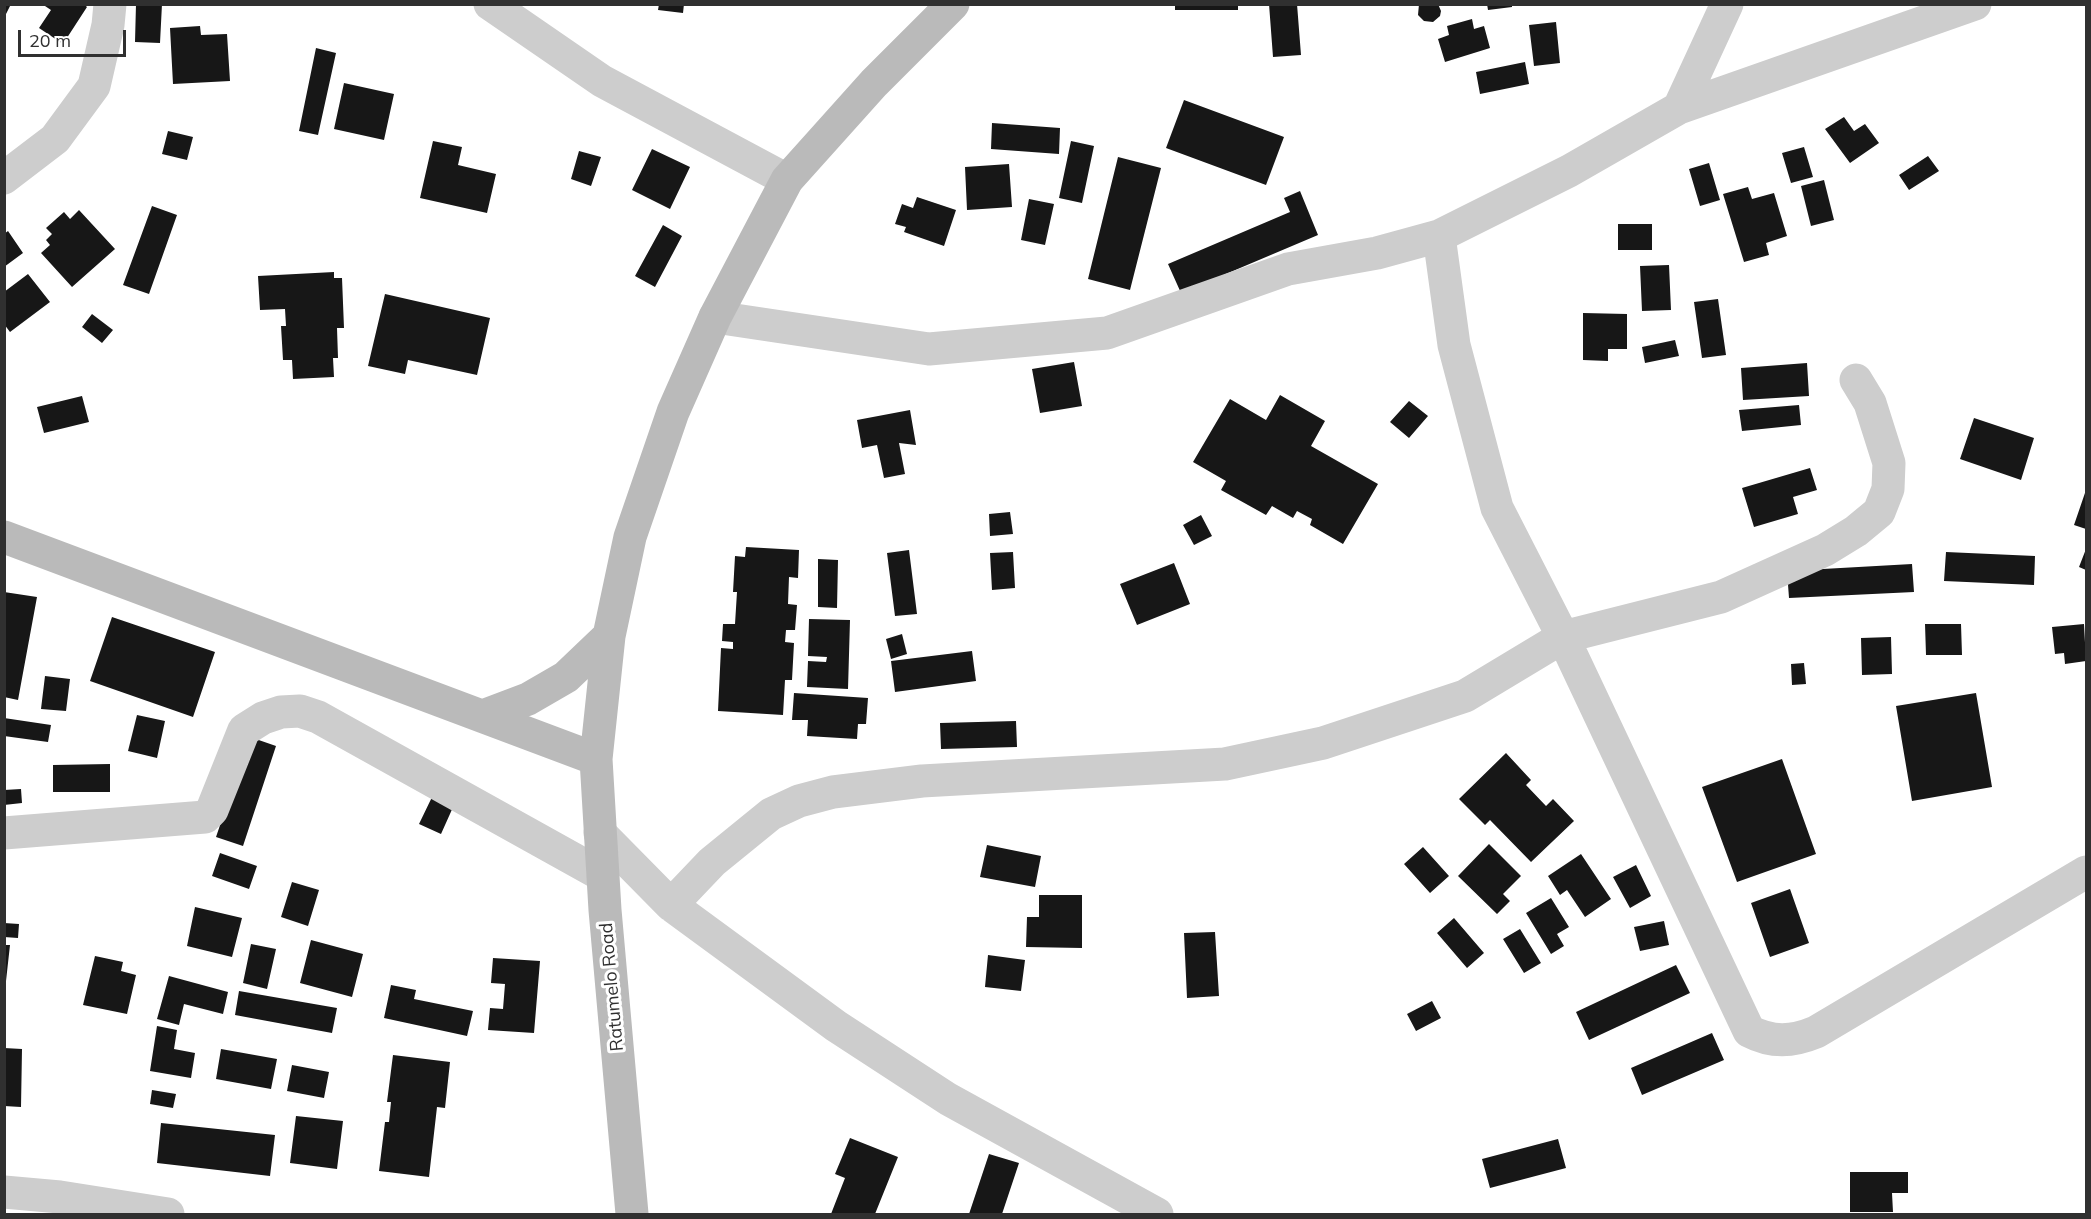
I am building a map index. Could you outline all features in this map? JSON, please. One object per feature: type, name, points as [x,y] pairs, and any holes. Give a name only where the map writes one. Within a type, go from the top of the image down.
[{"type":"street","points":[[4,178],[56,139],[94,86],[108,25],[110,4]]},
{"type":"street","points":[[490,4],[602,81],[787,180]]},
{"type":"street","name":"Ratumelo Road","points":[[632,1215],[602,875],[596,759],[609,636],[630,537],[673,412],[715,317],[787,180],[874,83],[953,4]]},
{"type":"street","points":[[1678,108],[1727,4]]},
{"type":"street","points":[[715,317],[929,349],[1107,333],[1288,269],[1377,253],[1439,236],[1569,171],[1678,108],[1975,4]]},
{"type":"street","points":[[1439,236],[1454,345],[1497,508],[1563,637],[1749,1031],[1763,1039],[1800,1039],[1816,1032],[2086,872]]},
{"type":"street","points":[[671,905],[712,862],[771,814],[799,801],[833,792],[888,784],[1225,764],[1323,743],[1465,696],[1563,637],[1721,597],[1825,550],[1856,531],[1879,512],[1888,489],[1889,463],[1870,403],[1856,380]]},
{"type":"street","points":[[4,537],[596,759]]},
{"type":"street","points":[[483,716],[528,699],[566,677],[609,636]]},
{"type":"street","points":[[4,833],[205,817],[212,810],[244,730],[263,718],[281,712],[300,711],[318,717],[602,875]]},
{"type":"street","points":[[600,833],[671,905],[836,1026],[948,1100],[1156,1215]]},
{"type":"street","points":[[4,1192],[60,1197],[168,1215]]},
{"type":"building","points":[[4,4],[11,4],[4,18]]},
{"type":"building","points":[[42,4],[84,4],[87,7],[63,44],[39,28],[51,10]]},
{"type":"building","points":[[136,4],[162,4],[160,43],[135,42]]},
{"type":"building","points":[[659,4],[684,4],[683,13],[658,10]]},
{"type":"building","points":[[1175,4],[1238,4],[1238,10],[1175,10]]},
{"type":"building","points":[[1269,4],[1297,4],[1301,55],[1273,57]]},
{"type":"building","points":[[1419,4],[1438,4],[1441,11],[1440,16],[1433,22],[1424,21],[1418,15]]},
{"type":"building","points":[[1487,4],[1512,4],[1512,7],[1488,10]]},
{"type":"building","points":[[1472,19],[1474,29],[1484,26],[1490,48],[1445,62],[1438,39],[1449,35],[1447,26]]},
{"type":"building","points":[[1556,22],[1560,63],[1534,66],[1529,25]]},
{"type":"building","points":[[200,26],[201,35],[227,34],[230,81],[173,84],[170,28]]},
{"type":"building","points":[[316,48],[336,53],[318,135],[299,131]]},
{"type":"building","points":[[1525,62],[1529,84],[1480,94],[1476,72]]},
{"type":"building","points":[[344,83],[394,94],[384,140],[334,129]]},
{"type":"building","points":[[1184,100],[1284,137],[1266,185],[1166,148]]},
{"type":"building","points":[[1844,117],[1854,131],[1865,124],[1879,143],[1850,163],[1825,129]]},
{"type":"building","points":[[992,123],[1060,128],[1059,154],[991,149]]},
{"type":"building","points":[[168,131],[193,137],[187,160],[162,154]]},
{"type":"building","points":[[433,141],[462,147],[458,165],[496,174],[487,213],[420,198]]},
{"type":"building","points":[[1071,141],[1094,146],[1082,203],[1059,198]]},
{"type":"building","points":[[1804,147],[1813,177],[1791,183],[1782,153]]},
{"type":"building","points":[[652,149],[690,167],[670,209],[632,190]]},
{"type":"building","points":[[579,151],[601,157],[591,186],[571,179]]},
{"type":"building","points":[[1928,156],[1939,171],[1909,190],[1899,175]]},
{"type":"building","points":[[1118,157],[1161,168],[1130,290],[1088,279]]},
{"type":"building","points":[[1709,163],[1720,200],[1700,206],[1689,169]]},
{"type":"building","points":[[1009,164],[1012,207],[967,210],[965,167]]},
{"type":"building","points":[[1824,180],[1834,220],[1811,226],[1801,186]]},
{"type":"building","points":[[1748,187],[1752,199],[1774,193],[1787,236],[1766,243],[1769,255],[1744,262],[1723,194]]},
{"type":"building","points":[[1300,191],[1318,235],[1181,293],[1168,264],[1290,212],[1284,198]]},
{"type":"building","points":[[917,197],[956,210],[944,246],[904,232],[906,227],[895,224],[902,204],[913,208]]},
{"type":"building","points":[[1029,199],[1054,204],[1045,245],[1021,240]]},
{"type":"building","points":[[152,206],[177,215],[149,294],[123,285]]},
{"type":"building","points":[[79,210],[115,249],[72,287],[41,253],[50,245],[46,240],[52,234],[46,228],[64,212],[70,219]]},
{"type":"building","points":[[1618,224],[1652,224],[1652,250],[1618,250]]},
{"type":"building","points":[[663,225],[682,236],[655,287],[635,276]]},
{"type":"building","points":[[8,231],[23,253],[4,267],[4,234]]},
{"type":"building","points":[[1669,265],[1671,310],[1642,311],[1640,266]]},
{"type":"building","points":[[334,272],[334,278],[342,278],[344,328],[337,328],[338,358],[333,358],[334,377],[293,379],[292,360],[283,360],[281,326],[286,326],[285,309],[260,310],[258,276]]},
{"type":"building","points":[[28,274],[50,302],[10,332],[4,324],[4,292]]},
{"type":"building","points":[[385,294],[490,318],[477,375],[408,360],[405,374],[368,366]]},
{"type":"building","points":[[1718,299],[1726,355],[1702,358],[1694,302]]},
{"type":"building","points":[[1583,313],[1627,314],[1627,349],[1608,349],[1608,361],[1583,360]]},
{"type":"building","points":[[92,314],[113,330],[102,343],[82,327]]},
{"type":"building","points":[[1675,340],[1679,356],[1645,363],[1642,347]]},
{"type":"building","points":[[1074,362],[1082,406],[1040,413],[1032,369]]},
{"type":"building","points":[[1807,363],[1809,396],[1743,400],[1741,368]]},
{"type":"building","points":[[1280,395],[1325,421],[1311,446],[1378,484],[1343,544],[1310,525],[1312,519],[1297,511],[1293,518],[1272,506],[1266,515],[1221,490],[1226,481],[1193,462],[1230,399],[1266,420]]},
{"type":"building","points":[[82,396],[89,422],[44,433],[37,407]]},
{"type":"building","points":[[1409,401],[1428,416],[1409,438],[1390,422]]},
{"type":"building","points":[[1799,405],[1801,425],[1742,431],[1739,410]]},
{"type":"building","points":[[910,410],[916,445],[899,443],[905,474],[884,478],[877,445],[862,448],[857,420]]},
{"type":"building","points":[[1974,418],[2034,438],[2021,480],[1960,459]]},
{"type":"building","points":[[1810,468],[1817,490],[1793,497],[1798,514],[1754,527],[1742,488]]},
{"type":"building","points":[[2086,490],[2086,529],[2074,525]]},
{"type":"building","points":[[1010,512],[1013,534],[990,536],[989,514]]},
{"type":"building","points":[[1201,515],[1212,536],[1194,545],[1183,525]]},
{"type":"building","points":[[746,547],[799,550],[798,578],[789,577],[788,604],[797,605],[795,630],[786,630],[785,642],[794,643],[792,680],[785,680],[783,715],[718,711],[721,648],[733,649],[733,642],[722,641],[723,624],[735,624],[737,592],[733,592],[735,556],[745,557]]},
{"type":"building","points":[[2086,549],[2086,570],[2079,567]]},
{"type":"building","points":[[909,550],[917,614],[895,616],[887,553]]},
{"type":"building","points":[[1013,552],[1015,588],[992,590],[990,553]]},
{"type":"building","points":[[1946,552],[2035,556],[2034,585],[1944,581]]},
{"type":"building","points":[[818,559],[838,560],[837,608],[818,607]]},
{"type":"building","points":[[1174,563],[1190,604],[1137,625],[1120,584]]},
{"type":"building","points":[[1912,564],[1914,592],[1789,598],[1787,571]]},
{"type":"building","points":[[4,592],[37,597],[18,700],[4,697]]},
{"type":"building","points":[[112,617],[215,652],[193,717],[90,681]]},
{"type":"building","points":[[809,619],[850,620],[848,689],[807,687],[808,661],[826,662],[827,657],[808,656]]},
{"type":"building","points":[[1925,624],[1961,624],[1962,655],[1926,655]]},
{"type":"building","points":[[2084,624],[2086,661],[2065,664],[2064,653],[2055,654],[2052,627]]},
{"type":"building","points":[[902,634],[907,654],[891,659],[886,639]]},
{"type":"building","points":[[1891,637],[1892,674],[1862,675],[1861,638]]},
{"type":"building","points":[[972,651],[976,681],[895,692],[891,661]]},
{"type":"building","points":[[1804,663],[1806,684],[1792,685],[1791,664]]},
{"type":"building","points":[[45,676],[70,679],[66,711],[41,709]]},
{"type":"building","points":[[794,693],[868,698],[866,724],[858,724],[857,739],[807,736],[808,720],[792,720]]},
{"type":"building","points":[[1976,693],[1992,787],[1912,801],[1896,706]]},
{"type":"building","points":[[137,715],[165,721],[157,758],[128,751]]},
{"type":"building","points":[[4,718],[51,725],[48,742],[4,736]]},
{"type":"building","points":[[1016,721],[1017,747],[941,749],[940,723]]},
{"type":"building","points":[[250,737],[276,746],[243,846],[216,837]]},
{"type":"building","points":[[1506,753],[1531,780],[1526,785],[1546,806],[1553,799],[1574,821],[1531,862],[1490,820],[1485,825],[1459,799]]},
{"type":"building","points":[[1782,759],[1816,854],[1737,882],[1702,787]]},
{"type":"building","points":[[110,764],[110,792],[53,792],[53,765]]},
{"type":"building","points":[[21,789],[22,803],[4,805],[4,790]]},
{"type":"building","points":[[433,795],[454,805],[441,834],[419,824]]},
{"type":"building","points":[[1489,844],[1521,876],[1503,894],[1510,901],[1497,914],[1458,876]]},
{"type":"building","points":[[987,845],[1041,856],[1035,887],[980,877]]},
{"type":"building","points":[[1423,847],[1449,876],[1430,893],[1404,864]]},
{"type":"building","points":[[220,853],[257,866],[249,889],[212,876]]},
{"type":"building","points":[[1581,854],[1611,899],[1585,917],[1567,890],[1560,895],[1548,876]]},
{"type":"building","points":[[1636,865],[1651,896],[1630,908],[1613,877]]},
{"type":"building","points":[[292,882],[319,890],[308,926],[281,917]]},
{"type":"building","points":[[1790,889],[1809,943],[1770,957],[1751,903]]},
{"type":"building","points":[[1039,895],[1082,895],[1082,948],[1026,947],[1027,917],[1039,917]]},
{"type":"building","points":[[1551,898],[1569,927],[1557,934],[1564,946],[1551,954],[1526,913]]},
{"type":"building","points":[[195,907],[242,918],[232,957],[187,946]]},
{"type":"building","points":[[1454,918],[1484,953],[1467,968],[1437,933]]},
{"type":"building","points":[[1664,921],[1669,945],[1640,951],[1634,927]]},
{"type":"building","points":[[4,923],[19,924],[18,938],[4,937]]},
{"type":"building","points":[[1520,929],[1541,963],[1524,973],[1503,939]]},
{"type":"building","points":[[1215,932],[1219,996],[1187,998],[1184,933]]},
{"type":"building","points":[[311,940],[363,954],[352,997],[300,983]]},
{"type":"building","points":[[251,944],[276,949],[267,989],[243,983]]},
{"type":"building","points":[[4,945],[10,945],[6,981],[4,981]]},
{"type":"building","points":[[988,955],[1025,960],[1021,991],[985,987]]},
{"type":"building","points":[[95,956],[123,962],[121,971],[136,975],[127,1014],[83,1005]]},
{"type":"building","points":[[493,958],[540,961],[534,1033],[488,1030],[490,1008],[503,1009],[505,984],[491,983]]},
{"type":"building","points":[[1676,965],[1690,993],[1589,1040],[1576,1012]]},
{"type":"building","points":[[169,976],[228,992],[223,1014],[184,1004],[179,1025],[157,1019]]},
{"type":"building","points":[[391,985],[416,990],[414,999],[473,1011],[467,1036],[384,1018]]},
{"type":"building","points":[[239,991],[337,1008],[332,1033],[235,1015]]},
{"type":"building","points":[[1432,1001],[1441,1018],[1416,1031],[1407,1014]]},
{"type":"building","points":[[157,1026],[177,1030],[174,1049],[195,1053],[191,1078],[150,1071]]},
{"type":"building","points":[[1712,1033],[1724,1060],[1642,1095],[1631,1068]]},
{"type":"building","points":[[4,1048],[22,1049],[21,1107],[4,1106]]},
{"type":"building","points":[[221,1049],[277,1059],[271,1089],[216,1079]]},
{"type":"building","points":[[393,1055],[450,1062],[445,1108],[437,1107],[429,1177],[379,1171],[385,1122],[389,1122],[391,1102],[387,1102]]},
{"type":"building","points":[[292,1065],[329,1072],[324,1098],[287,1091]]},
{"type":"building","points":[[152,1090],[176,1094],[173,1108],[150,1104]]},
{"type":"building","points":[[296,1116],[343,1121],[337,1169],[290,1163]]},
{"type":"building","points":[[161,1123],[275,1135],[270,1176],[157,1163]]},
{"type":"building","points":[[850,1138],[898,1157],[875,1214],[831,1214],[845,1178],[835,1174]]},
{"type":"building","points":[[1558,1139],[1566,1168],[1490,1188],[1482,1159]]},
{"type":"building","points":[[989,1154],[1019,1163],[1002,1214],[969,1214]]},
{"type":"building","points":[[1850,1172],[1908,1172],[1908,1193],[1892,1193],[1893,1212],[1850,1212]]}]
